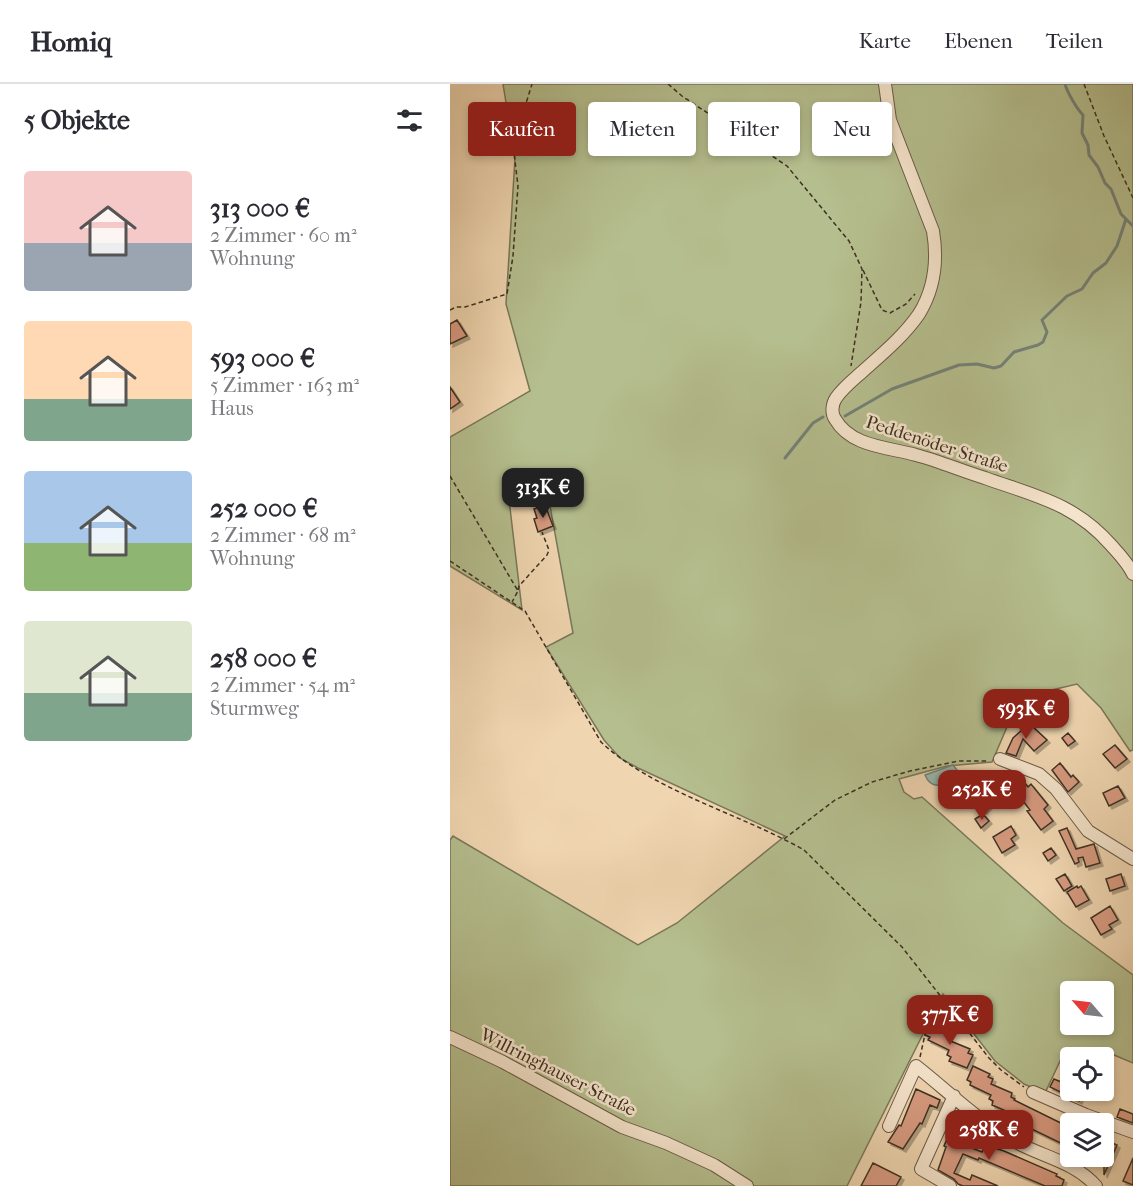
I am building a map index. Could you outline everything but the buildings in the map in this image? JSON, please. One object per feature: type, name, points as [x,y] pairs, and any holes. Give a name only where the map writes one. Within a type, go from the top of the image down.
[{"type":"street","name":"Peddenöder Straße","points":[[885,84],[890,120],[933,231],[936,269],[932,286],[920,313],[901,337],[848,384],[834,400],[832,410],[834,419],[858,441],[917,455],[1049,500],[1074,512],[1098,530],[1129,566],[1133,574]]},
{"type":"street","points":[[1000,759],[1039,774],[1056,789],[1088,831],[1133,859]]},
{"type":"street","name":"Willringhauser Straße","points":[[450,1037],[503,1062],[622,1127],[666,1143],[714,1166],[747,1186]]},
{"type":"street","points":[[889,1126],[916,1066],[1015,1142],[1082,1172],[1096,1186]]},
{"type":"street","points":[[1033,1092],[1133,1132]]},
{"type":"street","points":[[950,1186],[921,1169],[954,1096]]},
{"type":"path","points":[[450,310],[507,294],[513,256],[518,186],[513,145],[532,84]]},
{"type":"path","points":[[668,84],[682,96],[787,166],[849,241],[882,310],[890,313],[906,304],[916,293]]},
{"type":"path","points":[[1084,84],[1104,136],[1133,198]]},
{"type":"path","points":[[848,384],[861,302],[862,269]]},
{"type":"path","points":[[450,476],[518,591]]},
{"type":"path","points":[[512,603],[519,586],[547,555],[549,550],[542,532]]},
{"type":"path","points":[[450,561],[525,611],[601,742],[619,759],[804,850],[902,947],[1000,1070],[1017,1084],[1033,1092]]},
{"type":"path","points":[[784,839],[835,800],[872,782],[958,761],[1000,759]]},
{"type":"path","points":[[916,1066],[926,1030],[943,997]]},
{"type":"green space","points":[[503,84],[1133,84],[1133,750],[1130,751],[1101,708],[1077,684],[1039,693],[1007,727],[992,762],[947,766],[899,779],[904,792],[914,799],[922,797],[1063,923],[1133,975],[1133,1063],[1114,1055],[1114,1047],[1060,1047],[1060,1061],[1045,1093],[1024,1084],[995,1061],[943,994],[847,1186],[450,1186],[450,840],[453,836],[638,945],[677,923],[785,836],[638,768],[620,758],[604,740],[546,647],[573,633],[545,478],[508,491],[522,610],[450,566],[450,437],[530,391],[506,304],[515,156],[576,156],[576,102],[506,102]]},
{"type":"water","points":[[953,765],[957,770],[957,777],[943,784],[931,783],[925,775]]},
{"type":"waterway","points":[[1065,84],[1072,100],[1083,115],[1082,133],[1088,145],[1089,155],[1111,189],[1121,214],[1133,226]]},
{"type":"waterway","points":[[845,416],[892,389],[959,365],[977,364],[994,368],[1001,366],[1014,352],[1043,342],[1047,332],[1042,320],[1067,296],[1082,289],[1093,273],[1106,263],[1117,246],[1126,219]]},
{"type":"waterway","points":[[785,458],[813,423],[823,417]]}]
